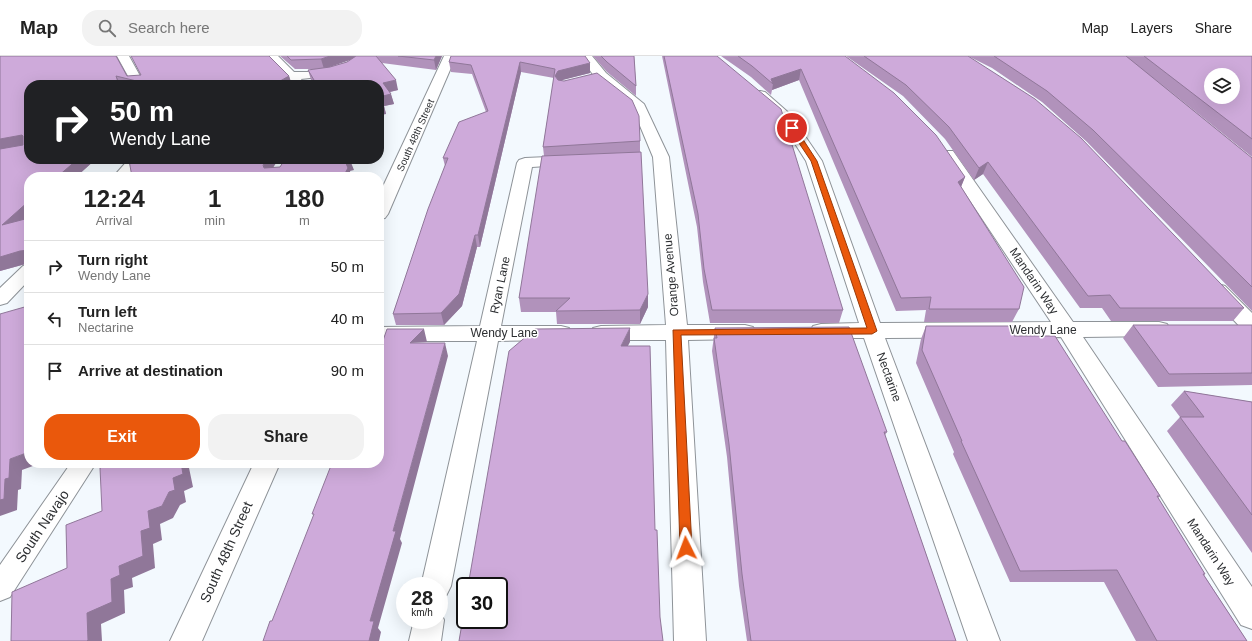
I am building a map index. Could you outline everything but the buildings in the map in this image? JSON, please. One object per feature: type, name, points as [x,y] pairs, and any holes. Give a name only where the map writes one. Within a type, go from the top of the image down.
[{"type":"street","name":"South 48th Street","points":[[384,203],[450,56]]},
{"type":"street","name":"Orange Avenue","points":[[586,56],[594,78],[639,107],[660,156],[677,332],[690,641]]},
{"type":"street","name":"Nectarine","points":[[745,81],[785,117],[814,161],[872,331],[984,641]]},
{"type":"street","name":"Mandarin Way","points":[[934,138],[1068,330],[1252,614]]},
{"type":"street","points":[[637,158],[660,156]]},
{"type":"street","name":"Ryan Lane","points":[[438,577],[525,163],[589,160]]},
{"type":"street","points":[[1209,281],[1252,327]]},
{"type":"street","points":[[1229,329],[1252,327]]},
{"type":"street","name":"Wendy Lane","points":[[802,332],[1175,329]]},
{"type":"street","name":"Wendy Lane","points":[[384,334],[763,332]]},
{"type":"street","name":"South 48th Street","points":[[186,641],[265,468]]},
{"type":"street","points":[[425,641],[427,629]]},
{"type":"lane","points":[[123,56],[136,80]]},
{"type":"lane","points":[[272,56],[295,80]]},
{"type":"lane","points":[[290,75],[324,74],[350,66],[340,80]]},
{"type":"lane","points":[[125,172],[132,164]]},
{"type":"lane","points":[[0,299],[24,275]]},
{"type":"lane","name":"South Navajo","points":[[0,588],[81,468]]},
{"type":"route","points":[[686,548],[677,332],[872,331],[814,161],[792,128]]}]
